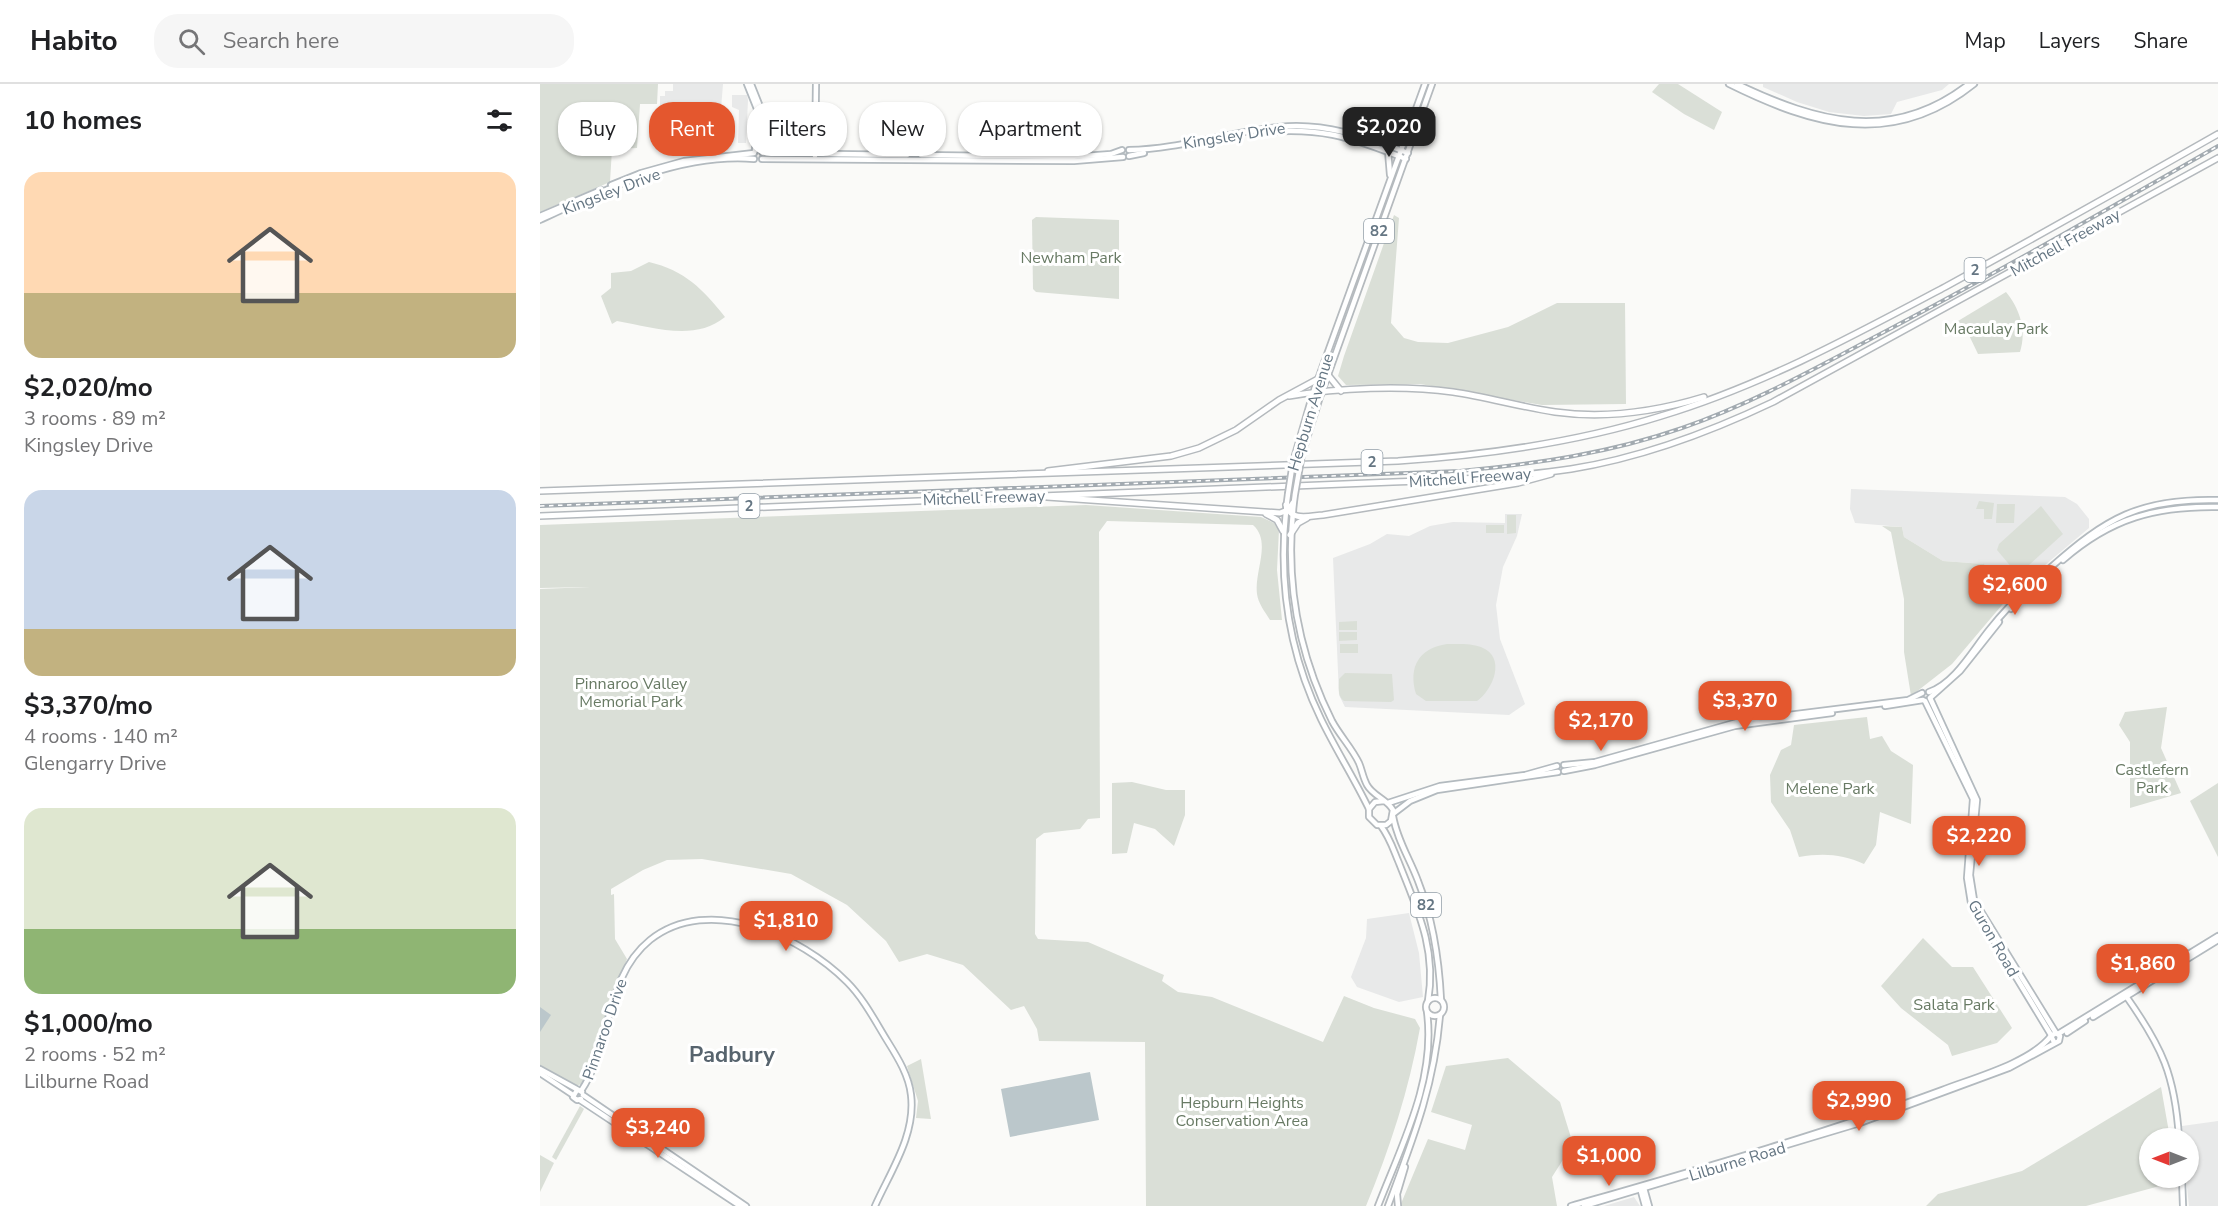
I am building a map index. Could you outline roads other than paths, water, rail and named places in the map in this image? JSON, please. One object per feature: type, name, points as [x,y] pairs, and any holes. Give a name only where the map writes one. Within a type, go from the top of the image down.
[{"type":"highway","name":"Mitchell Freeway","points":[[540,491],[1398,461],[1510,451],[1591,435],[1660,417],[1790,367],[1860,332],[2218,135]]},
{"type":"highway","name":"Mitchell Freeway","points":[[540,516],[1394,482],[1513,476],[1573,469],[1653,449],[1754,411],[2218,158]]},
{"type":"highway","points":[[1328,375],[1341,391]]},
{"type":"highway","points":[[1011,475],[1171,456],[1199,448],[1236,430],[1318,379]]},
{"type":"highway","points":[[1289,396],[1341,391],[1451,392],[1554,411],[1604,415],[1656,410],[1725,392]]},
{"type":"highway","points":[[1290,536],[1298,523],[1311,516],[1518,483],[1573,469]]},
{"type":"highway","points":[[1030,495],[1255,512],[1288,510],[1311,516]]},
{"type":"highway","points":[[1288,510],[1293,503]]},
{"type":"highway","points":[[1255,512],[1272,516],[1283,531]]},
{"type":"main road","points":[[747,84],[754,102]]},
{"type":"main road","points":[[751,84],[758,102]]},
{"type":"main road","points":[[816,84],[816,157]]},
{"type":"main road","name":"Hepburn Avenue","points":[[1386,802],[1366,784],[1359,763],[1333,722],[1309,668],[1294,609],[1287,494],[1295,454],[1313,393],[1425,84]]},
{"type":"main road","name":"Hepburn Avenue","points":[[1293,503],[1302,454],[1322,392],[1432,84]]},
{"type":"main road","points":[[1729,84],[1813,118],[1836,124],[1869,126],[1920,116],[1951,101],[1974,84]]},
{"type":"main road","points":[[1737,84],[1814,115],[1863,122],[1887,120],[1919,112],[1949,98],[1969,84]]},
{"type":"main road","name":"Kingsley Drive","points":[[1129,153],[1290,126],[1339,130],[1378,142],[1407,156]]},
{"type":"main road","name":"Kingsley Drive","points":[[1129,153],[1287,130],[1341,135],[1400,153]]},
{"type":"main road","points":[[1378,142],[1404,141]]},
{"type":"main road","points":[[816,157],[1071,157],[1111,154],[1122,150],[1129,153]]},
{"type":"main road","points":[[1122,150],[1123,157]]},
{"type":"main road","points":[[1388,151],[1389,184]]},
{"type":"main road","points":[[798,156],[1074,161],[1123,157],[1129,153]]},
{"type":"main road","name":"Kingsley Drive","points":[[540,218],[651,170],[698,159],[747,155]]},
{"type":"main road","points":[[1352,286],[1363,263],[1366,261],[1368,263]]},
{"type":"main road","points":[[1928,698],[1949,679],[2016,599],[2100,526],[2158,503],[2218,500]]},
{"type":"main road","points":[[1369,809],[1376,802],[1386,802],[1440,786],[1595,765],[1740,725],[1928,698],[1960,671],[2011,608],[2076,549],[2102,530],[2119,522],[2158,511],[2218,507]]},
{"type":"main road","name":"Hepburn Avenue","points":[[1288,510],[1283,531],[1286,606],[1299,665],[1323,722],[1359,785],[1369,809]]},
{"type":"main road","name":"Guron Road","points":[[1564,768],[1595,762],[1741,721],[1908,700],[1922,693],[1928,698],[1973,799],[1967,878],[1971,903],[2055,1036]]},
{"type":"main road","points":[[1381,826],[1386,825],[1404,804],[1434,791],[1557,769]]},
{"type":"main road","name":"82","points":[[1386,802],[1418,880],[1431,920],[1441,1000]]},
{"type":"main road","name":"82","points":[[1369,809],[1370,820],[1381,826],[1393,845],[1423,925],[1431,982],[1428,1000]]},
{"type":"main road","name":"Pinnaroo Drive","points":[[573,1095],[580,1094],[591,1072],[626,968],[651,939],[680,924],[702,920],[744,925],[772,933],[808,950],[848,983],[866,1006],[905,1072],[911,1096],[910,1128],[875,1206]]},
{"type":"main road","name":"Lilburne Road","points":[[1571,1206],[1860,1123],[2009,1068],[2055,1036],[2218,938]]},
{"type":"main road","points":[[2126,995],[2163,1055],[2170,1073],[2178,1128]]},
{"type":"main road","points":[[1387,1206],[1419,1125],[1434,1070],[1440,1015],[1444,1006],[1441,1000],[1433,998],[1428,1000],[1430,1032],[1425,1084],[1417,1114],[1419,1125]]},
{"type":"main road","points":[[1427,1012],[1435,1016],[1440,1015]]},
{"type":"main road","points":[[540,1071],[580,1094],[746,1206]]},
{"type":"main road","points":[[540,1071],[573,1095],[576,1100],[580,1094]]},
{"type":"main road","points":[[1378,1206],[1412,1118],[1425,1072]]},
{"type":"main road","points":[[580,1094],[740,1206]]},
{"type":"main road","points":[[1398,1206],[1397,1194],[1406,1158]]},
{"type":"main road","points":[[1642,1187],[1647,1206]]},
{"type":"main road","name":"Lilburne Road","points":[[1584,1206],[1642,1187]]},
{"type":"main road","points":[[1385,1188],[1384,1199],[1387,1206]]},
{"type":"main road","points":[[2182,1188],[2183,1206]]},
{"type":"railway","points":[[540,506],[1460,471],[1517,465],[1600,451],[1682,428],[1786,383],[1970,286],[2218,146]]},
{"type":"district","name":"Padbury","points":[[732,1054]]},
{"type":"park label","name":"Newham Park","points":[[1071,257]]},
{"type":"park label","name":"Macaulay Park","points":[[1996,328]]},
{"type":"park label","name":"Pinnaroo Valley Memorial Park","points":[[631,692]]},
{"type":"park label","name":"Castlefern Park","points":[[2152,778]]},
{"type":"park label","name":"Melene Park","points":[[1830,788]]},
{"type":"park label","name":"Salata Park","points":[[1954,1004]]},
{"type":"park label","name":"Hepburn Heights Conservation Area","points":[[1242,1111]]}]
